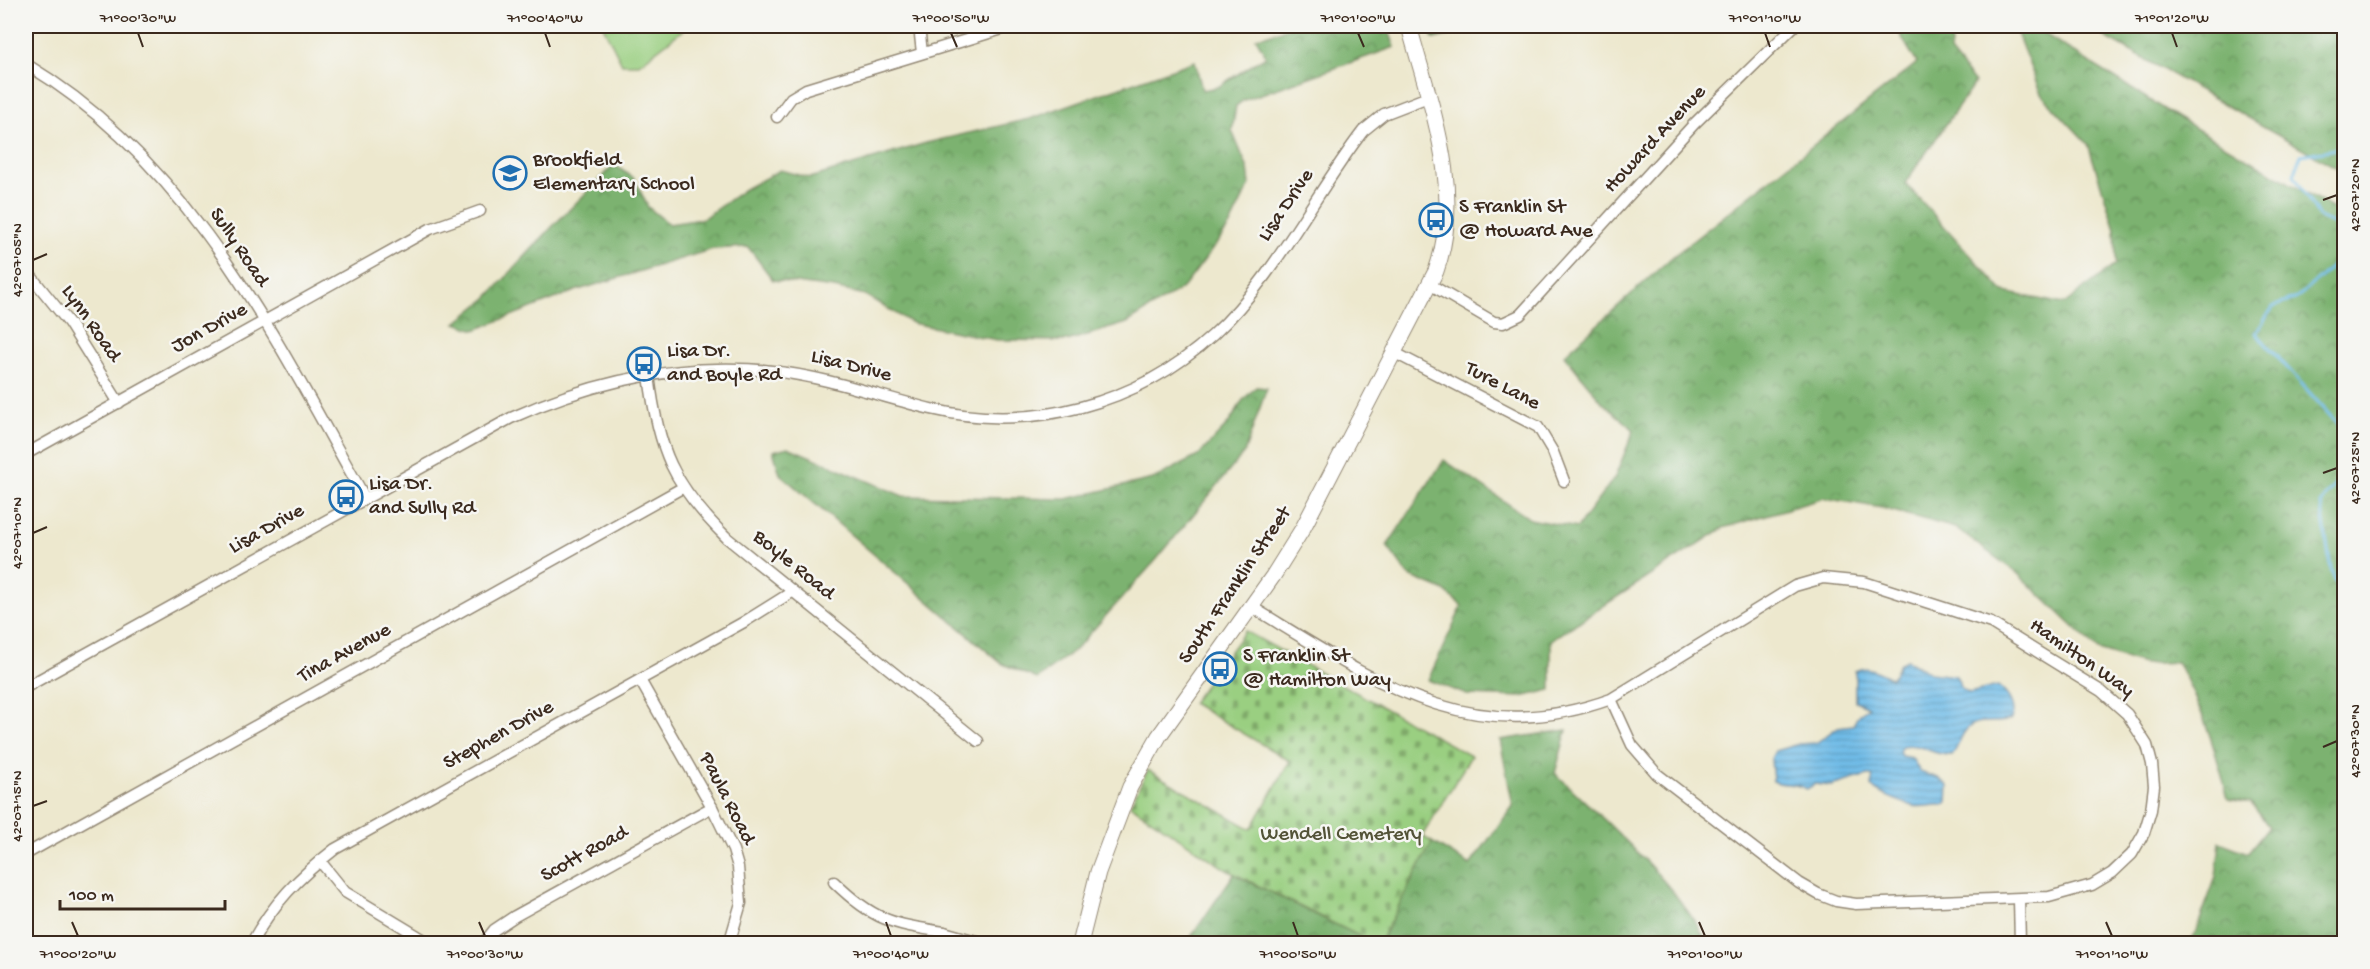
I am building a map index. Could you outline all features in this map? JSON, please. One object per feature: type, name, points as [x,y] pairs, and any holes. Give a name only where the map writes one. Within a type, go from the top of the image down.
[{"type":"main road","name":"South Franklin Street","points":[[1080,944],[1098,872],[1130,787],[1159,736],[1252,608],[1303,528],[1431,285],[1442,257],[1447,228],[1448,197],[1443,156],[1409,26]]},
{"type":"street","points":[[919,26],[922,53]]},
{"type":"street","points":[[777,117],[790,98],[806,90],[1012,26]]},
{"type":"street","name":"Howard Avenue","points":[[1431,285],[1494,322],[1503,322],[1520,315],[1694,124],[1794,26]]},
{"type":"street","name":"Sully Road","points":[[26,64],[89,108],[153,168],[214,241],[264,321],[364,498]]},
{"type":"street","name":"Lisa Drive","points":[[26,687],[478,435],[545,403],[578,391],[649,375],[713,369],[798,374],[828,379],[931,409],[996,417],[1055,413],[1109,399],[1168,369],[1214,334],[1254,289],[1363,131],[1384,114],[1428,98]]},
{"type":"street","name":"Jon Drive","points":[[26,454],[430,229],[480,211]]},
{"type":"street","name":"Lynn Road","points":[[26,270],[69,323],[118,403]]},
{"type":"street","name":"Ture Lane","points":[[1395,353],[1538,427],[1554,452],[1564,481]]},
{"type":"street","name":"Boyle Road","points":[[649,375],[655,417],[662,442],[682,488],[727,538],[978,741]]},
{"type":"street","name":"Tina Avenue","points":[[26,854],[682,488]]},
{"type":"street","name":"Hamilton Way","points":[[1252,608],[1393,689],[1442,708],[1469,715],[1504,718],[1540,717],[1611,699],[1778,596],[1814,580],[1842,578],[1875,585],[2002,628],[2101,691],[2127,714],[2147,745],[2154,786],[2151,810],[2144,833],[2132,854],[2112,873],[2072,893],[2019,898],[1856,904],[1836,902],[1799,883],[1657,774],[1632,745],[1611,699]]},
{"type":"street","name":"Stephen Drive","points":[[251,944],[277,903],[301,876],[351,839],[640,680],[792,592]]},
{"type":"street","name":"Paula Road","points":[[640,680],[712,807],[733,850],[741,887],[739,912],[729,944]]},
{"type":"street","name":"Scott Road","points":[[483,944],[494,930],[515,916],[712,807]]},
{"type":"street","points":[[320,861],[345,892],[431,944]]},
{"type":"street","points":[[834,882],[879,918],[943,938],[987,944]]},
{"type":"street","points":[[2019,898],[2020,944]]},
{"type":"green space","points":[[603,26],[688,26],[639,64],[622,64]]},
{"type":"green space","points":[[1294,26],[1387,26],[1395,47],[1244,100],[1236,106],[1232,131],[1248,169],[1250,184],[1229,227],[1184,287],[1127,323],[1067,341],[997,340],[912,323],[865,295],[834,288],[773,280],[748,247],[713,249],[575,291],[475,330],[456,323],[487,298],[551,228],[614,165],[634,178],[648,207],[669,224],[702,219],[745,189],[780,170],[810,178],[926,143],[1029,119],[1195,61],[1202,90],[1218,87],[1266,56],[1256,38]]},
{"type":"green space","points":[[1429,26],[1487,26],[1433,39]]},
{"type":"green space","points":[[1895,26],[1953,26],[1950,52],[1975,83],[1905,183],[2004,292],[2064,304],[2116,264],[2115,229],[2088,144],[2041,94],[2014,26],[2032,26],[2178,118],[2344,215],[2344,943],[2184,943],[2193,939],[2216,877],[2220,842],[2248,853],[2269,827],[2251,803],[2228,799],[2207,729],[2194,695],[2177,662],[2143,664],[2098,650],[2017,573],[1955,528],[1882,508],[1824,498],[1723,528],[1551,640],[1551,690],[1521,697],[1467,695],[1428,680],[1462,606],[1443,590],[1409,576],[1387,546],[1444,460],[1530,519],[1577,528],[1615,477],[1634,430],[1603,403],[1564,355],[1671,258],[1917,63]]},
{"type":"green space","points":[[2082,26],[2344,26],[2344,172],[2102,35]]},
{"type":"green space","points":[[1256,387],[1267,388],[1244,453],[1157,559],[1075,650],[1037,679],[1001,663],[780,474],[773,451],[788,447],[903,496],[1066,499],[1153,479],[1198,456],[1229,423],[1243,400]]},
{"type":"green space","name":"Wendell Cemetery","points":[[1245,631],[1471,756],[1422,836],[1432,842],[1379,943],[1373,943],[1227,870],[1130,805],[1148,770],[1251,829],[1290,761],[1192,703]]},
{"type":"green space","points":[[1567,730],[1555,773],[1659,876],[1694,920],[1707,943],[1379,944],[1432,842],[1470,865],[1513,806],[1500,740]]},
{"type":"green space","points":[[1234,874],[1373,943],[1204,944],[1191,937]]},
{"type":"water","points":[[1907,660],[1930,673],[1956,676],[1962,689],[1969,693],[1998,686],[2012,705],[2011,719],[1976,723],[1966,730],[1952,755],[1915,746],[1902,746],[1899,751],[1901,756],[1912,758],[1920,772],[1938,778],[1948,786],[1947,802],[1943,805],[1921,807],[1904,803],[1874,789],[1871,786],[1873,777],[1868,775],[1831,786],[1815,784],[1807,789],[1773,781],[1771,759],[1775,751],[1799,744],[1816,743],[1838,727],[1853,725],[1859,714],[1869,707],[1855,701],[1855,671],[1865,668],[1892,678],[1900,663]]},
{"type":"waterway","points":[[2344,142],[2335,149],[2301,155],[2294,175],[2319,217],[2343,228],[2338,261],[2297,298],[2273,307],[2256,333],[2344,431]]},
{"type":"waterway","points":[[2344,470],[2321,504],[2331,570],[2344,600]]},
{"type":"place","name":"Brookfield Elementary School","points":[[510,173]]},
{"type":"place","name":"S Franklin St @ Howard Ave","points":[[1436,220]]},
{"type":"place","name":"Lisa Dr. and Boyle Rd","points":[[644,364]]},
{"type":"place","name":"Lisa Dr. and Sully Rd","points":[[346,497]]},
{"type":"place","name":"S Franklin St @ Hamilton Way","points":[[1220,669]]}]
